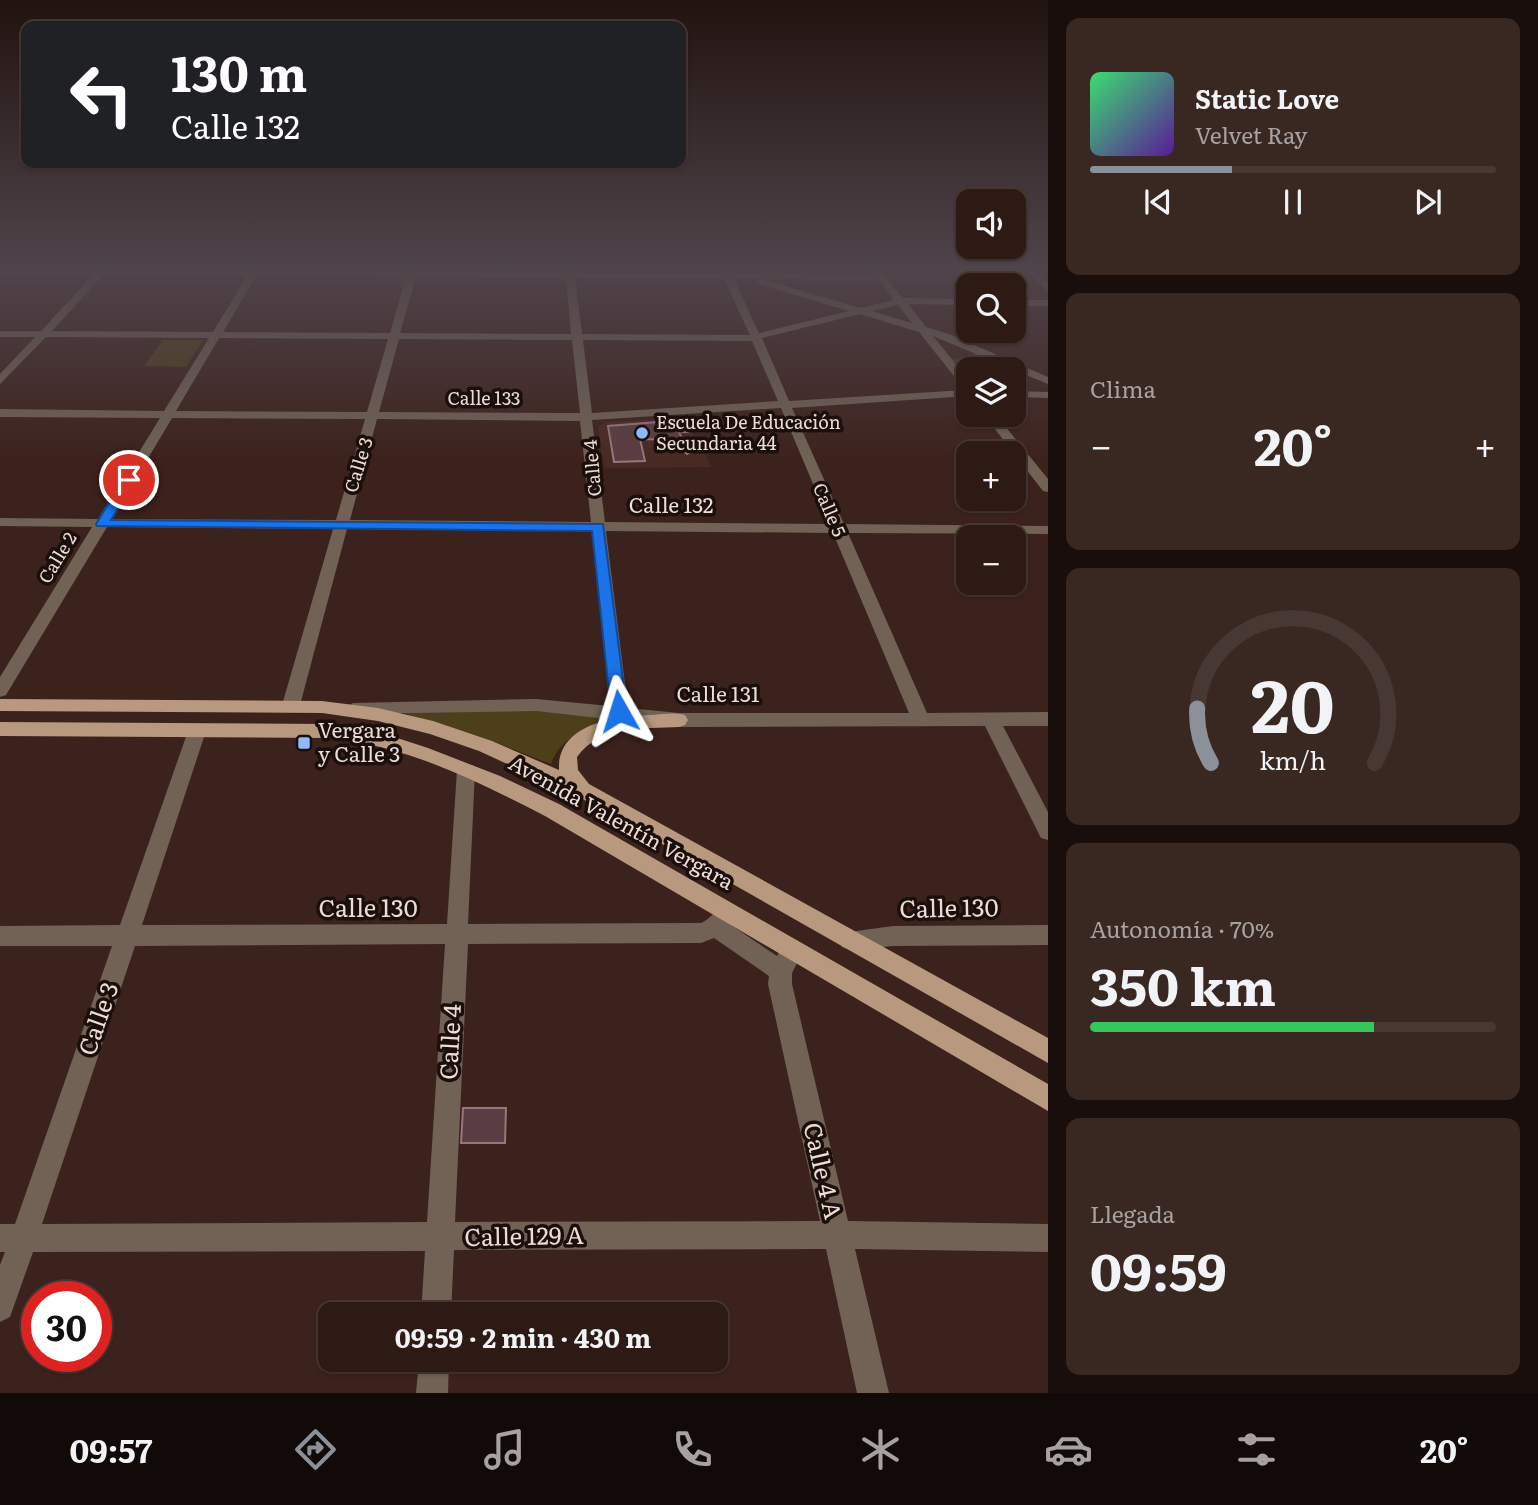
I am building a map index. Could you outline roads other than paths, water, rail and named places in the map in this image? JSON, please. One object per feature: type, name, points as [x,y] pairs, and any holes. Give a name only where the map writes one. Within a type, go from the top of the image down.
[{"type":"main road","name":"Avenida Valentín Vergara","points":[[0,705],[291,705],[385,715],[458,737],[582,789],[1048,1051]]},
{"type":"main road","points":[[582,789],[569,772],[567,761],[581,737],[606,727],[679,720]]},
{"type":"main road","name":"Avenida Valentín Vergara","points":[[0,729],[330,732],[386,741],[466,770],[552,810],[722,920]]},
{"type":"main road","points":[[787,961],[1048,1098]]},
{"type":"street","points":[[0,381],[49,331]]},
{"type":"street","name":"Calle 2","points":[[0,691],[219,331]]},
{"type":"street","name":"Calle 3","points":[[291,705],[397,331]]},
{"type":"street","name":"Calle 4","points":[[577,331],[619,711]]},
{"type":"street","name":"Calle 5","points":[[752,331],[920,717]]},
{"type":"street","points":[[0,334],[755,337],[780,331]]},
{"type":"street","points":[[894,331],[932,342]]},
{"type":"street","points":[[926,331],[956,372]]},
{"type":"street","points":[[928,331],[954,339],[1048,381]]},
{"type":"street","name":"Calle 133","points":[[0,414],[588,417],[956,394]]},
{"type":"street","points":[[1026,394],[1048,395]]},
{"type":"street","points":[[1032,394],[1048,402]]},
{"type":"street","points":[[1000,427],[1048,488]]},
{"type":"street","name":"Calle 132","points":[[0,522],[1048,530]]},
{"type":"street","name":"Calle 131","points":[[346,709],[514,705],[619,711],[679,720],[920,717],[1048,719]]},
{"type":"street","points":[[991,719],[1048,832]]},
{"type":"street","name":"Calle 3","points":[[0,1307],[12,1238],[128,934],[197,731]]},
{"type":"street","name":"Calle 4","points":[[437,1302],[466,770]]},
{"type":"street","points":[[722,920],[787,961]]},
{"type":"street","name":"Calle 130","points":[[0,936],[701,933],[722,920]]},
{"type":"street","name":"Calle 130","points":[[850,940],[894,936],[1048,935]]},
{"type":"street","name":"Calle 4 A","points":[[787,961],[780,984],[873,1393]]},
{"type":"street","name":"Calle 129 A","points":[[12,1238],[836,1235],[1048,1238]]},
{"type":"street","points":[[432,1393],[433,1372]]},
{"type":"place","name":"Escuela De Educación Secundaria 44","points":[[642,433]]},
{"type":"place","name":"Vergara y Calle 3","points":[[304,743]]}]
